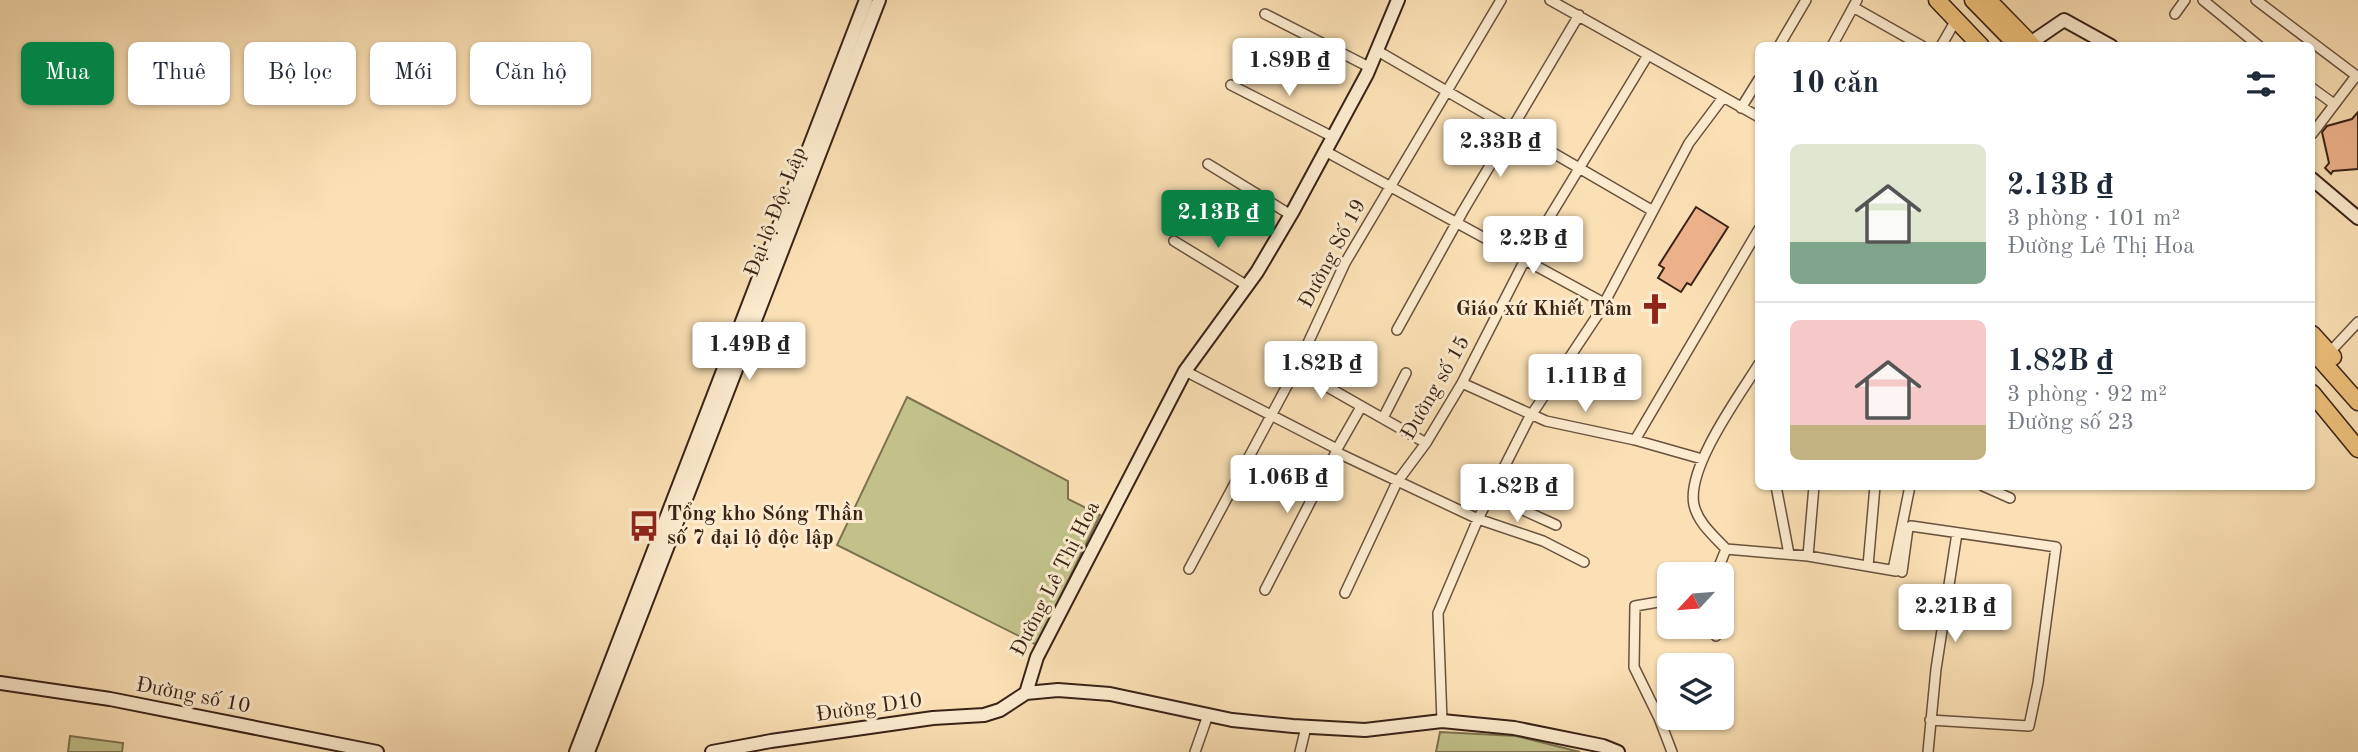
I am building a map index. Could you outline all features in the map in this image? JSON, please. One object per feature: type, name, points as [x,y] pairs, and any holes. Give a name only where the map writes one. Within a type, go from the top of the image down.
[{"type":"highway","points":[[1937,0],[1977,42]]},
{"type":"highway","points":[[1950,0],[1990,42]]},
{"type":"highway","points":[[1973,0],[2023,42]]},
{"type":"highway","points":[[1988,0],[2024,42]]},
{"type":"highway","points":[[2315,337],[2358,385]]},
{"type":"highway","points":[[2315,353],[2358,401]]},
{"type":"highway","points":[[2315,382],[2358,433]]},
{"type":"highway","points":[[2315,397],[2358,449]]},
{"type":"street","name":"Đại lộ Độc Lập","points":[[576,752],[866,0]]},
{"type":"street","name":"Đại lộ Độc Lập","points":[[588,752],[879,0]]},
{"type":"street","name":"Đường Lê Thị Hoa","points":[[1026,694],[1037,657],[1185,370],[1257,272],[1291,215],[1369,67],[1398,0]]},
{"type":"street","name":"Đường Số 19","points":[[1189,569],[1296,369],[1345,263],[1501,0]]},
{"type":"street","points":[[1550,0],[1722,99],[1755,115]]},
{"type":"street","points":[[1781,42],[1806,0]]},
{"type":"street","points":[[2175,14],[2185,0]]},
{"type":"street","points":[[2203,0],[2254,42]]},
{"type":"street","points":[[2256,0],[2311,42]]},
{"type":"street","points":[[1834,42],[1855,3],[1916,42]]},
{"type":"street","points":[[1265,14],[1369,67]]},
{"type":"street","points":[[1397,330],[1579,15]]},
{"type":"street","points":[[1943,42],[1956,20]]},
{"type":"street","points":[[2031,42],[2064,20],[2104,42]]},
{"type":"street","points":[[2315,45],[2357,77],[2315,130]]},
{"type":"street","points":[[1376,50],[1653,211]]},
{"type":"street","name":"Đường số 15","points":[[1398,482],[1426,443],[1462,383],[1524,260],[1648,55]]},
{"type":"street","points":[[1231,85],[1333,137]]},
{"type":"street","points":[[1741,108],[1755,85]]},
{"type":"street","points":[[2315,90],[2334,104]]},
{"type":"street","points":[[1442,721],[1437,613],[1478,519],[1532,414],[1604,303],[1689,143],[1722,99]]},
{"type":"street","points":[[1325,152],[1604,303]]},
{"type":"street","points":[[1208,164],[1291,215]]},
{"type":"street","points":[[2315,181],[2356,211]]},
{"type":"street","points":[[1635,440],[1755,239]]},
{"type":"street","points":[[1174,241],[1246,285]]},
{"type":"street","points":[[2329,353],[2358,322]]},
{"type":"street","points":[[1296,369],[1426,443]]},
{"type":"street","points":[[1185,370],[1398,482],[1478,519],[1543,541],[1584,562]]},
{"type":"street","points":[[1755,371],[1702,460],[1694,483],[1694,507],[1707,530],[1726,548],[1808,556],[1897,571]]},
{"type":"street","points":[[1383,418],[1406,373]]},
{"type":"street","points":[[1462,383],[1546,421],[1635,440],[1702,460]]},
{"type":"street","points":[[1265,590],[1361,407]]},
{"type":"street","points":[[1345,593],[1398,482]]},
{"type":"street","points":[[1777,490],[1789,554]]},
{"type":"street","points":[[1808,556],[1814,490]]},
{"type":"street","points":[[1868,566],[1875,490]]},
{"type":"street","points":[[1897,571],[1909,490]]},
{"type":"street","points":[[1992,490],[2010,498]]},
{"type":"street","points":[[1490,495],[1556,525]]},
{"type":"street","points":[[1897,571],[1909,527],[2056,547],[2038,683],[2029,726],[1930,720]]},
{"type":"street","points":[[1928,752],[1930,720],[1957,533]]},
{"type":"street","points":[[1721,562],[1726,548]]},
{"type":"street","points":[[1657,602],[1635,606],[1634,667],[1672,752]]},
{"type":"street","name":"Đường số 10","points":[[0,683],[110,699],[377,752]]},
{"type":"street","points":[[1026,694],[1058,690],[1110,694],[1232,720],[1306,727],[1365,730],[1442,721],[1546,733],[1618,752]]},
{"type":"street","name":"Đường D10","points":[[712,752],[831,732],[942,717],[984,715],[1000,710],[1026,694]]},
{"type":"street","points":[[1195,752],[1208,715]]},
{"type":"street","points":[[1300,752],[1306,727]]},
{"type":"shaded area","points":[[907,397],[1068,481],[1068,499],[1100,515],[1037,645],[837,545]]},
{"type":"shaded area","points":[[1440,732],[1516,736],[1580,752],[1436,752]]},
{"type":"shaded area","points":[[70,736],[123,743],[122,752],[68,752]]},
{"type":"building","points":[[2358,112],[2358,169],[2333,171],[2331,174],[2325,168],[2329,163],[2322,132],[2327,126],[2352,119]]},
{"type":"building","points":[[1696,207],[1728,227],[1691,285],[1687,283],[1681,292],[1658,278],[1664,268],[1659,265]]},
{"type":"place","name":"Giáo xứ Khiết Tâm","points":[[1655,309]]},
{"type":"place","name":"Tổng kho Sóng Thần số 7 đại lộ độc lập","points":[[644,526]]}]
